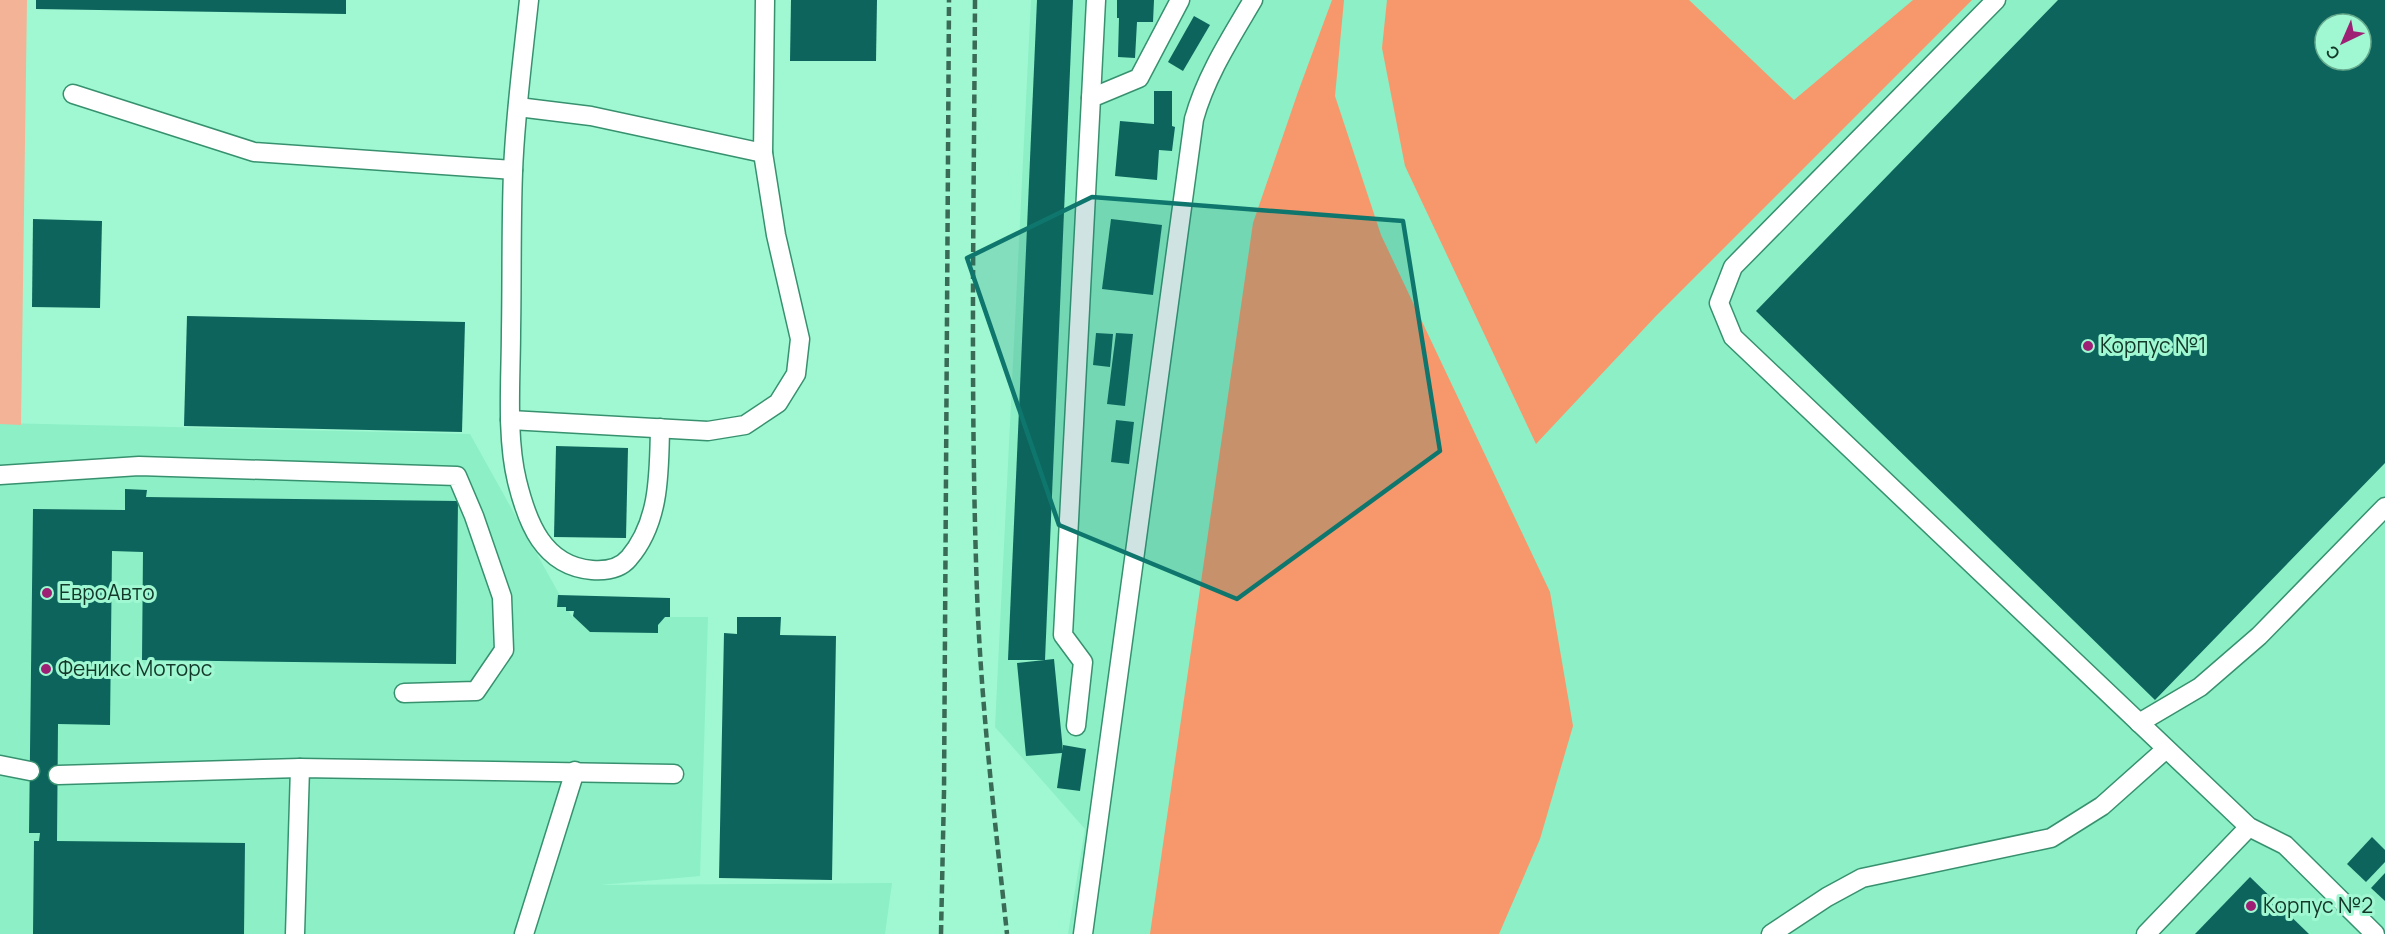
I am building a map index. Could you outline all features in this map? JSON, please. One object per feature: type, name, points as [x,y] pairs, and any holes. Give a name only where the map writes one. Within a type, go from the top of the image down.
[{"type":"lane","points":[[529,0],[513,170],[510,420],[516,479],[532,531],[553,556],[580,569],[607,572],[628,560],[644,533],[655,505],[659,474],[660,428]]},
{"type":"lane","points":[[510,420],[708,431],[745,425],[778,403],[796,374],[800,339],[776,235],[763,153],[765,0]]},
{"type":"lane","points":[[1076,726],[1083,662],[1063,635],[1096,0]]},
{"type":"lane","points":[[1091,98],[1139,78],[1180,0]]},
{"type":"lane","points":[[1083,934],[1194,120],[1201,95],[1215,65],[1253,0]]},
{"type":"lane","points":[[1996,0],[1733,267],[1719,303],[1733,337],[2249,827],[2285,844],[2375,934]]},
{"type":"lane","points":[[73,94],[254,152],[513,170]]},
{"type":"lane","points":[[518,107],[591,116],[763,153]]},
{"type":"lane","points":[[0,475],[139,466],[457,476],[474,516],[502,597],[504,650],[476,691],[404,693]]},
{"type":"lane","points":[[2139,723],[2200,687],[2259,636],[2385,507]]},
{"type":"lane","points":[[1771,934],[1827,897],[1863,878],[2051,838],[2102,806],[2166,749]]},
{"type":"lane","points":[[0,765],[30,771]]},
{"type":"lane","points":[[295,934],[300,768]]},
{"type":"lane","points":[[58,775],[300,768],[674,774]]},
{"type":"lane","points":[[524,934],[575,771]]},
{"type":"lane","points":[[2146,934],[2249,827]]},
{"type":"highlighted area","points":[[1092,197],[1403,221],[1440,451],[1237,599],[1059,525],[967,258]]},
{"type":"shaded area","points":[[0,0],[27,0],[21,425],[0,424]]},
{"type":"shaded area","points":[[1031,0],[2385,0],[2385,934],[1068,934],[1085,829],[995,727]]},
{"type":"shaded area","points":[[1332,0],[1344,0],[1335,96],[1381,235],[1550,592],[1573,726],[1540,839],[1499,934],[1150,934],[1253,223]]},
{"type":"shaded area","points":[[1387,0],[1689,0],[1794,100],[1913,0],[1972,0],[1655,317],[1536,444],[1405,166],[1382,48]]},
{"type":"shaded area","points":[[0,423],[470,434],[572,617],[708,617],[700,876],[600,885],[892,883],[885,934],[0,934]]},
{"type":"building","points":[[36,0],[346,0],[346,14],[36,9]]},
{"type":"building","points":[[791,0],[877,0],[876,61],[790,61]]},
{"type":"building","points":[[1037,0],[1073,0],[1045,660],[1008,660]]},
{"type":"building","points":[[1117,0],[1154,0],[1153,22],[1137,22],[1135,58],[1118,57]]},
{"type":"building","name":"Корпус №1","points":[[2058,0],[2385,0],[2385,463],[2155,700],[1756,311]]},
{"type":"building","points":[[1194,16],[1210,25],[1183,71],[1168,62]]},
{"type":"building","points":[[1154,91],[1172,91],[1172,126],[1175,127],[1172,151],[1159,150],[1157,180],[1115,176],[1120,121],[1154,124]]},
{"type":"building","points":[[33,219],[102,221],[100,308],[32,307]]},
{"type":"building","points":[[1111,219],[1162,225],[1153,295],[1102,289]]},
{"type":"building","points":[[187,316],[465,322],[462,432],[184,426]]},
{"type":"building","points":[[1096,333],[1113,334],[1110,367],[1093,365]]},
{"type":"building","points":[[1116,333],[1133,334],[1125,406],[1107,404]]},
{"type":"building","points":[[1116,420],[1134,422],[1129,464],[1111,462]]},
{"type":"building","points":[[556,446],[628,448],[626,538],[554,537]]},
{"type":"building","points":[[125,489],[147,490],[146,497],[458,501],[456,664],[142,660],[143,552],[112,551],[110,725],[58,724],[57,841],[245,843],[244,934],[33,934],[34,841],[39,841],[40,833],[29,833],[33,509],[125,510]]},
{"type":"building","points":[[558,595],[670,598],[670,617],[665,617],[658,625],[658,633],[590,632],[573,616],[574,611],[566,611],[566,607],[557,607]]},
{"type":"building","points":[[737,617],[781,617],[780,635],[836,636],[832,880],[719,878],[724,633],[737,634]]},
{"type":"building","points":[[1054,659],[1063,751],[1063,745],[1086,749],[1080,791],[1057,788],[1062,753],[1026,756],[1017,663]]},
{"type":"building","points":[[2372,837],[2385,850],[2385,862],[2366,882],[2347,864]]},
{"type":"building","points":[[2385,873],[2385,901],[2371,888]]},
{"type":"building","name":"Корпус №2","points":[[2250,877],[2309,934],[2195,934]]},
{"type":"railway","points":[[941,934],[949,0]]},
{"type":"railway","points":[[975,0],[973,370],[977,592],[985,720],[1007,934]]},
{"type":"place","name":"Корпус №1","points":[[2088,346]]},
{"type":"place","name":"ЕвроАвто","points":[[47,593]]},
{"type":"place","name":"Феникс Моторс","points":[[46,669]]},
{"type":"place","name":"Корпус №2","points":[[2251,906]]}]
